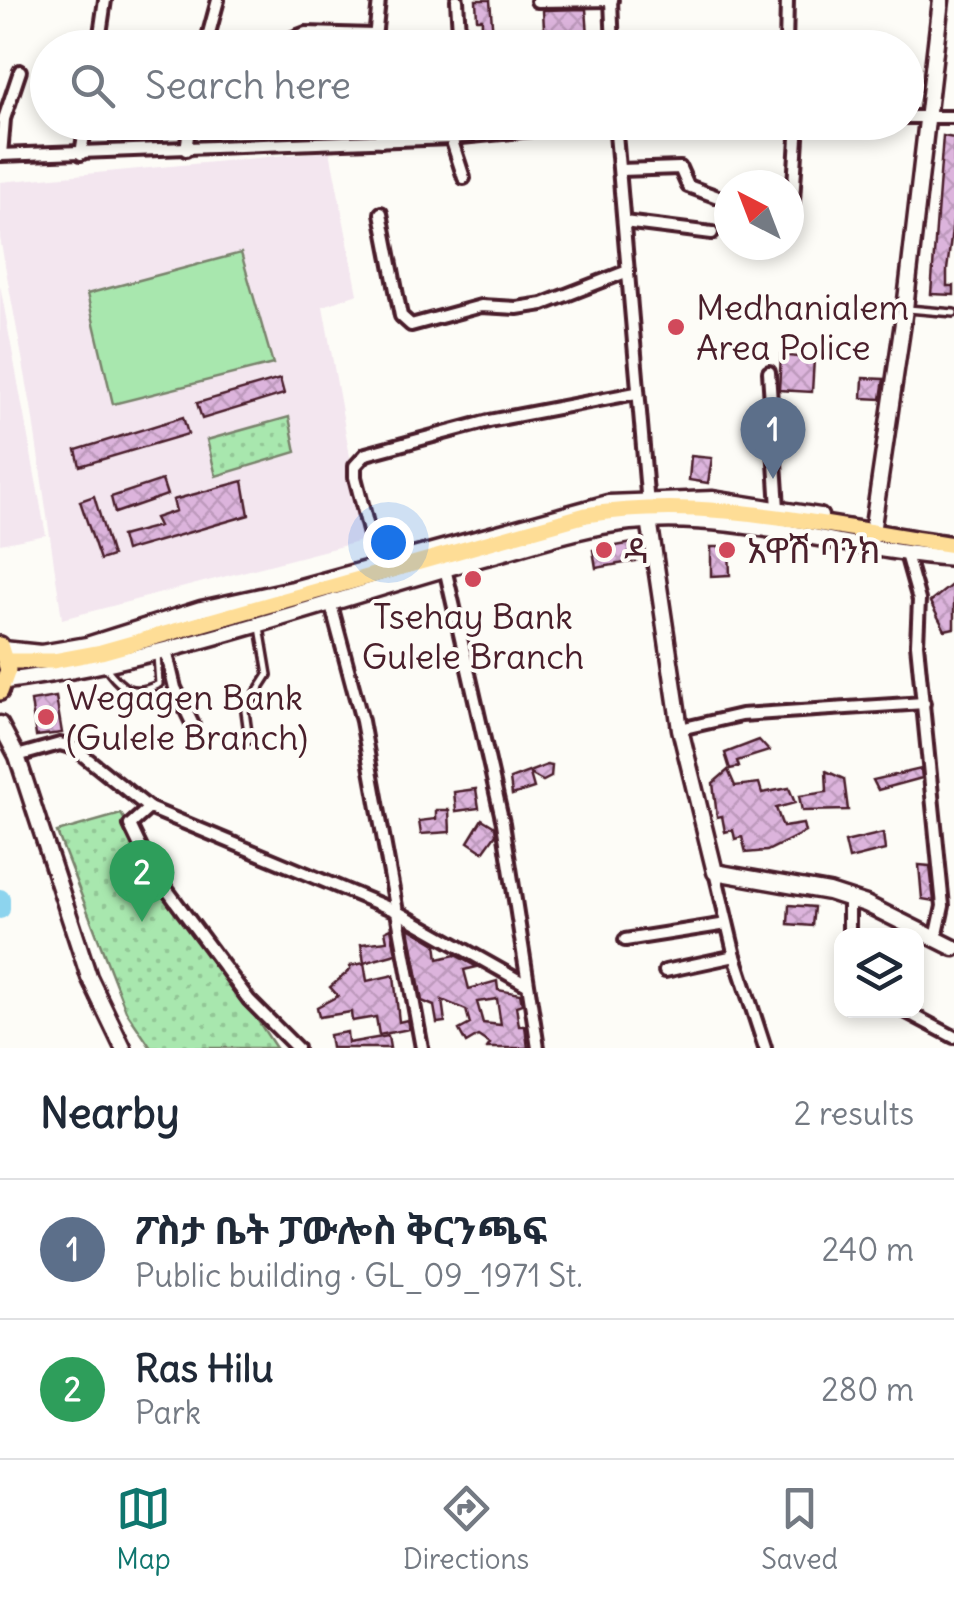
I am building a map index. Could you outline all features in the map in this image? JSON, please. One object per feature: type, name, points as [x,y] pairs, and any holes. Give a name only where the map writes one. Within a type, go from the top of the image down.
[{"type":"main road","points":[[871,536],[905,308],[941,0]]},
{"type":"main road","points":[[4,666],[101,652],[573,519],[713,499],[778,508],[871,536],[906,554],[954,548]]},
{"type":"main road","points":[[4,666],[41,652],[87,645],[201,609],[378,566],[576,509],[743,510],[954,548]]},
{"type":"main road","points":[[4,666],[104,666],[260,625],[330,601],[648,510]]},
{"type":"main road","points":[[648,510],[680,728],[715,872],[849,898],[940,928],[954,948]]},
{"type":"main road","points":[[0,724],[18,756],[89,977],[123,1048]]},
{"type":"street","points":[[101,30],[105,0]]},
{"type":"street","points":[[210,30],[218,0]]},
{"type":"street","points":[[374,30],[378,0]]},
{"type":"street","points":[[456,0],[458,30]]},
{"type":"street","points":[[537,1],[612,0],[613,30]]},
{"type":"street","points":[[786,30],[787,0]]},
{"type":"street","points":[[20,71],[4,118],[1,155],[404,140]]},
{"type":"street","points":[[924,117],[954,117]]},
{"type":"street","points":[[81,154],[83,140]]},
{"type":"street","points":[[186,150],[187,140]]},
{"type":"street","points":[[452,140],[464,178]]},
{"type":"street","points":[[617,140],[648,510]]},
{"type":"street","points":[[795,170],[797,140]]},
{"type":"street","points":[[620,170],[680,168],[688,186],[714,196]]},
{"type":"street","points":[[381,213],[401,316],[411,325],[481,306],[517,308],[543,304],[628,272]]},
{"type":"street","points":[[624,222],[712,232]]},
{"type":"street","points":[[770,372],[778,508]]},
{"type":"street","points":[[378,566],[355,477],[359,459],[394,444],[636,393]]},
{"type":"street","points":[[906,554],[919,600],[917,644],[940,928]]},
{"type":"street","points":[[445,568],[503,824],[538,1048]]},
{"type":"street","points":[[330,601],[362,721],[422,1048]]},
{"type":"street","points":[[161,651],[193,724]]},
{"type":"street","points":[[680,728],[741,715],[924,703]]},
{"type":"street","points":[[18,756],[60,744],[74,748],[149,808],[396,911],[527,985]]},
{"type":"street","points":[[149,808],[130,825],[150,867],[249,1000],[297,1048]]},
{"type":"street","points":[[715,872],[760,1047]]},
{"type":"street","points":[[849,898],[850,928]]},
{"type":"street","points":[[625,940],[727,924]]},
{"type":"street","points":[[665,971],[735,956]]},
{"type":"street","points":[[920,1018],[954,1037]]},
{"type":"lane","points":[[905,308],[954,313]]},
{"type":"lane","points":[[249,740],[246,706],[268,674],[260,625]]},
{"type":"lane","points":[[104,666],[123,690],[155,687],[161,680],[161,651]]},
{"type":"shaded area","points":[[330,151],[358,294],[323,306],[365,540],[62,619],[31,406],[0,238],[0,182]]},
{"type":"shaded area","points":[[0,285],[46,535],[0,544]]},
{"type":"green space","points":[[241,253],[273,364],[113,404],[87,294]]},
{"type":"green space","points":[[289,417],[296,452],[216,476],[207,440]]},
{"type":"green space","points":[[121,814],[276,1048],[151,1048],[126,1011],[57,832]]},
{"type":"building","points":[[476,0],[490,0],[492,30],[482,30],[482,19],[477,19]]},
{"type":"building","points":[[586,9],[588,30],[544,30],[543,10]]},
{"type":"building","points":[[943,136],[954,138],[954,214],[947,286],[954,286],[954,295],[931,294]]},
{"type":"building","points":[[781,355],[814,359],[812,392],[779,390]]},
{"type":"building","points":[[863,378],[884,379],[881,399],[862,398]]},
{"type":"building","points":[[280,379],[284,394],[202,419],[197,403]]},
{"type":"building","points":[[183,417],[188,434],[80,466],[76,450]]},
{"type":"building","points":[[691,456],[712,458],[708,483],[689,480]]},
{"type":"building","points":[[162,480],[167,495],[115,513],[111,497]]},
{"type":"building","points":[[243,481],[249,515],[125,551],[121,536],[159,526],[155,518],[176,511],[173,500]]},
{"type":"building","points":[[94,496],[112,556],[100,560],[80,501]]},
{"type":"building","points":[[633,543],[636,561],[596,568],[593,550]]},
{"type":"building","points":[[711,547],[729,547],[730,575],[711,576]]},
{"type":"building","points":[[954,583],[954,628],[945,630],[930,602]]},
{"type":"building","name":"Wegagen Bank (Gulele Branch)","points":[[56,697],[62,733],[36,736],[31,701]]},
{"type":"building","points":[[759,740],[769,751],[737,761],[739,767],[730,769],[725,753]]},
{"type":"building","points":[[552,766],[551,777],[543,781],[530,774],[534,788],[512,795],[510,779]]},
{"type":"building","points":[[921,769],[922,778],[878,790],[873,780]]},
{"type":"building","points":[[728,770],[735,786],[759,783],[762,793],[789,788],[795,803],[776,808],[783,827],[803,824],[805,832],[767,851],[746,853],[742,837],[735,839],[733,830],[725,832],[722,816],[717,817],[713,783]]},
{"type":"building","points":[[826,771],[844,779],[848,810],[802,811],[799,796],[827,792]]},
{"type":"building","points":[[476,789],[479,808],[456,811],[454,792]]},
{"type":"building","points":[[436,810],[449,810],[450,832],[421,834],[419,821],[436,819]]},
{"type":"building","points":[[482,819],[495,827],[496,834],[483,852],[468,842]]},
{"type":"building","points":[[883,833],[885,850],[849,859],[845,842]]},
{"type":"building","points":[[919,865],[930,866],[934,901],[922,899]]},
{"type":"building","points":[[789,905],[814,907],[812,926],[788,924]]},
{"type":"building","points":[[391,928],[396,954],[364,963],[361,944],[387,941],[385,931]]},
{"type":"building","points":[[409,928],[436,944],[438,959],[455,955],[477,967],[464,970],[469,989],[497,981],[498,990],[520,994],[522,1004],[516,1006],[519,1026],[525,1026],[528,1048],[487,1048],[490,1044],[478,1036],[466,1043],[459,1030],[470,1024],[466,1010],[442,1000],[445,1022],[437,1023],[434,1006],[422,1001]],"holes":[[[497,999],[501,1025],[483,1023],[477,1002]]]},
{"type":"building","points":[[364,963],[367,981],[394,975],[399,1022],[407,1020],[409,1029],[379,1035],[376,1017],[352,1021],[351,1012],[319,1017],[317,1007],[338,996],[330,987],[350,966]]},
{"type":"building","points":[[347,1032],[348,1043],[388,1036],[390,1048],[331,1048],[329,1035]]},
{"type":"waterway","points":[[0,899],[0,909]]},
{"type":"place","name":"Medhanialem Area Police","points":[[676,327]]},
{"type":"place","name":"ፖስታ ቤት ፓውሎስ ቅርንጫፍ","points":[[773,479]]},
{"type":"place","name":"ዳ","points":[[604,550]]},
{"type":"place","name":"አዋሽ ባንክ","points":[[727,550]]},
{"type":"place","name":"Tsehay Bank Gulele Branch","points":[[473,579]]},
{"type":"place","name":"Wegagen Bank (Gulele Branch)","points":[[46,717]]},
{"type":"place","name":"Ras Hilu","points":[[142,922]]}]
